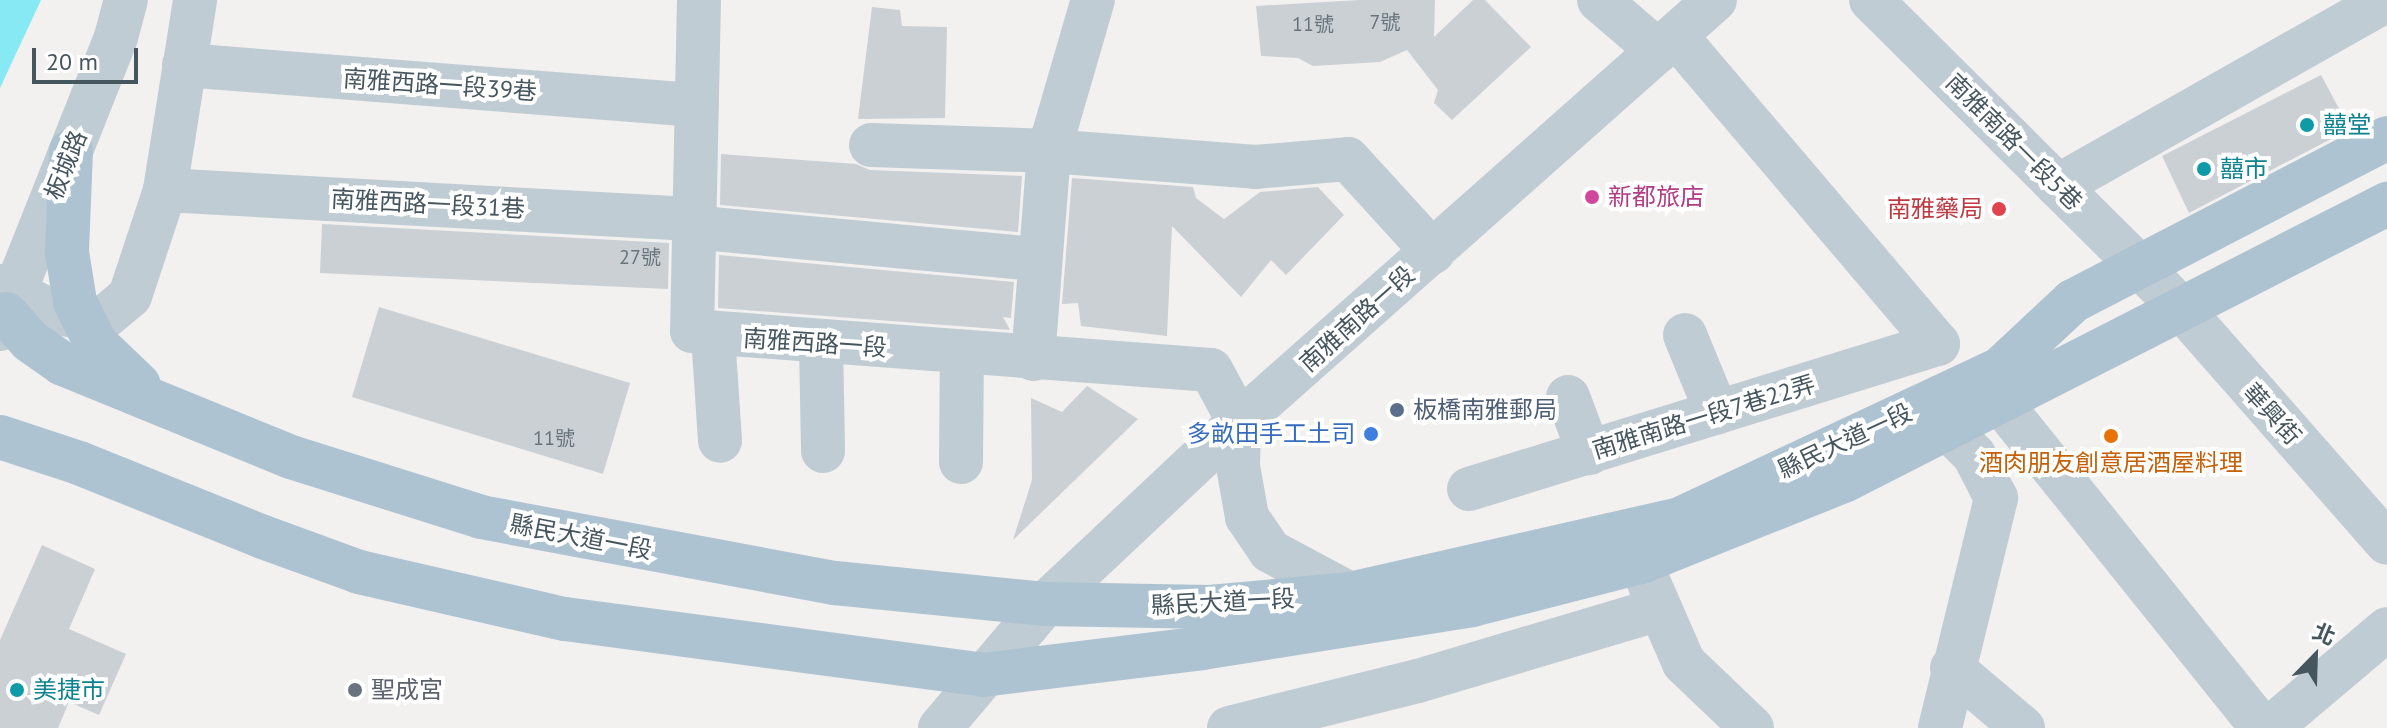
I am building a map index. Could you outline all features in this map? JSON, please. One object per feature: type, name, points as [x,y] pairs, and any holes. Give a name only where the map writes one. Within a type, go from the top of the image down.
[{"type":"main road","name":"縣民大道一段","points":[[0,437],[79,463],[359,572],[565,619],[995,660],[1472,605],[1641,562],[1844,481],[1948,429],[2000,402],[2158,287],[2387,138]]},
{"type":"main road","points":[[71,151],[67,252],[75,302],[96,344],[165,408]]},
{"type":"main road","name":"縣民大道一段","points":[[2,309],[30,341],[63,364],[291,457],[481,517],[644,550],[835,583],[1045,604],[1210,607],[1350,594],[1680,519],[2000,369],[2073,301],[2158,287],[2387,204]]},
{"type":"main road","points":[[0,462],[79,463]]},
{"type":"street","points":[[2,309],[52,311],[99,322],[130,296],[165,190],[195,0]]},
{"type":"street","name":"南雅西路一段","points":[[699,0],[691,223],[692,331],[821,344],[1211,370],[1239,422]]},
{"type":"street","points":[[1033,359],[1037,259],[1049,151],[1093,0]]},
{"type":"street","points":[[1599,0],[1667,43]]},
{"type":"street","name":"南雅南路一段","points":[[940,728],[1045,604],[1239,422],[1715,0]]},
{"type":"street","name":"南雅南路一段5巷","points":[[1871,0],[2158,287]]},
{"type":"street","points":[[2058,186],[2387,0]]},
{"type":"street","name":"板城路","points":[[2,309],[71,151],[121,18]]},
{"type":"street","name":"南雅南路一段7巷22弄","points":[[1469,489],[1938,344],[1667,43]]},
{"type":"street","name":"南雅西路一段39巷","points":[[184,65],[696,105]]},
{"type":"street","points":[[871,145],[1049,151],[1255,167],[1348,159],[1433,252]]},
{"type":"street","name":"南雅西路一段31巷","points":[[165,190],[691,223],[1037,259]]},
{"type":"street","name":"華興街","points":[[2158,287],[2387,543]]},
{"type":"street","points":[[713,335],[720,441]]},
{"type":"street","points":[[1685,335],[1717,413]]},
{"type":"street","points":[[821,344],[823,451]]},
{"type":"street","points":[[961,462],[962,354]]},
{"type":"street","points":[[1568,397],[1589,453]]},
{"type":"street","points":[[2000,402],[2262,728]]},
{"type":"street","points":[[1239,422],[1238,466],[1247,517],[1270,551],[1350,594]]},
{"type":"street","points":[[1940,728],[1952,668],[1996,498],[1974,455],[1948,429]]},
{"type":"street","points":[[1641,562],[1684,663],[1752,728]]},
{"type":"street","points":[[1229,728],[1418,681],[1660,609]]},
{"type":"street","points":[[2270,728],[2387,629]]},
{"type":"street","points":[[1952,668],[2023,728]]},
{"type":"water","points":[[0,0],[41,0],[0,88]]},
{"type":"building","points":[[1359,0],[1435,0],[1434,37],[1473,0],[1485,0],[1531,47],[1452,120],[1434,103],[1438,90],[1407,50],[1380,62],[1313,66],[1298,58],[1261,56],[1256,6]]},
{"type":"building","points":[[872,7],[900,10],[902,26],[947,27],[945,118],[858,119]]},
{"type":"building","points":[[2321,75],[2350,129],[2189,213],[2162,156]]},
{"type":"building","points":[[721,154],[856,164],[870,170],[1022,176],[1018,232],[720,205]]},
{"type":"building","points":[[1072,178],[1193,187],[1196,198],[1224,219],[1260,192],[1318,187],[1344,215],[1286,275],[1271,260],[1241,297],[1172,226],[1167,336],[1081,326],[1078,303],[1062,304]]},
{"type":"building","points":[[322,224],[669,243],[668,289],[320,273]]},
{"type":"building","points":[[719,255],[1014,282],[1011,318],[1003,317],[1010,330],[718,308]]},
{"type":"building","points":[[379,307],[630,383],[603,474],[352,397]]},
{"type":"building","points":[[1087,386],[1138,419],[1013,540],[1032,480],[1031,398],[1062,412]]},
{"type":"building","points":[[42,545],[95,569],[69,629],[126,654],[99,715],[69,702],[58,728],[0,728],[0,640]]},
{"type":"place","name":"囍堂","points":[[2307,125]]},
{"type":"place","name":"囍市","points":[[2204,169]]},
{"type":"place","name":"新都旅店","points":[[1592,197]]},
{"type":"place","name":"南雅藥局","points":[[1999,209]]},
{"type":"place","name":"板橋南雅郵局","points":[[1397,410]]},
{"type":"place","name":"多畝田手工土司","points":[[1371,434]]},
{"type":"place","name":"酒肉朋友創意居酒屋料理","points":[[2111,436]]},
{"type":"place","name":"美捷市","points":[[17,690]]},
{"type":"place","name":"聖成宮","points":[[355,690]]}]
